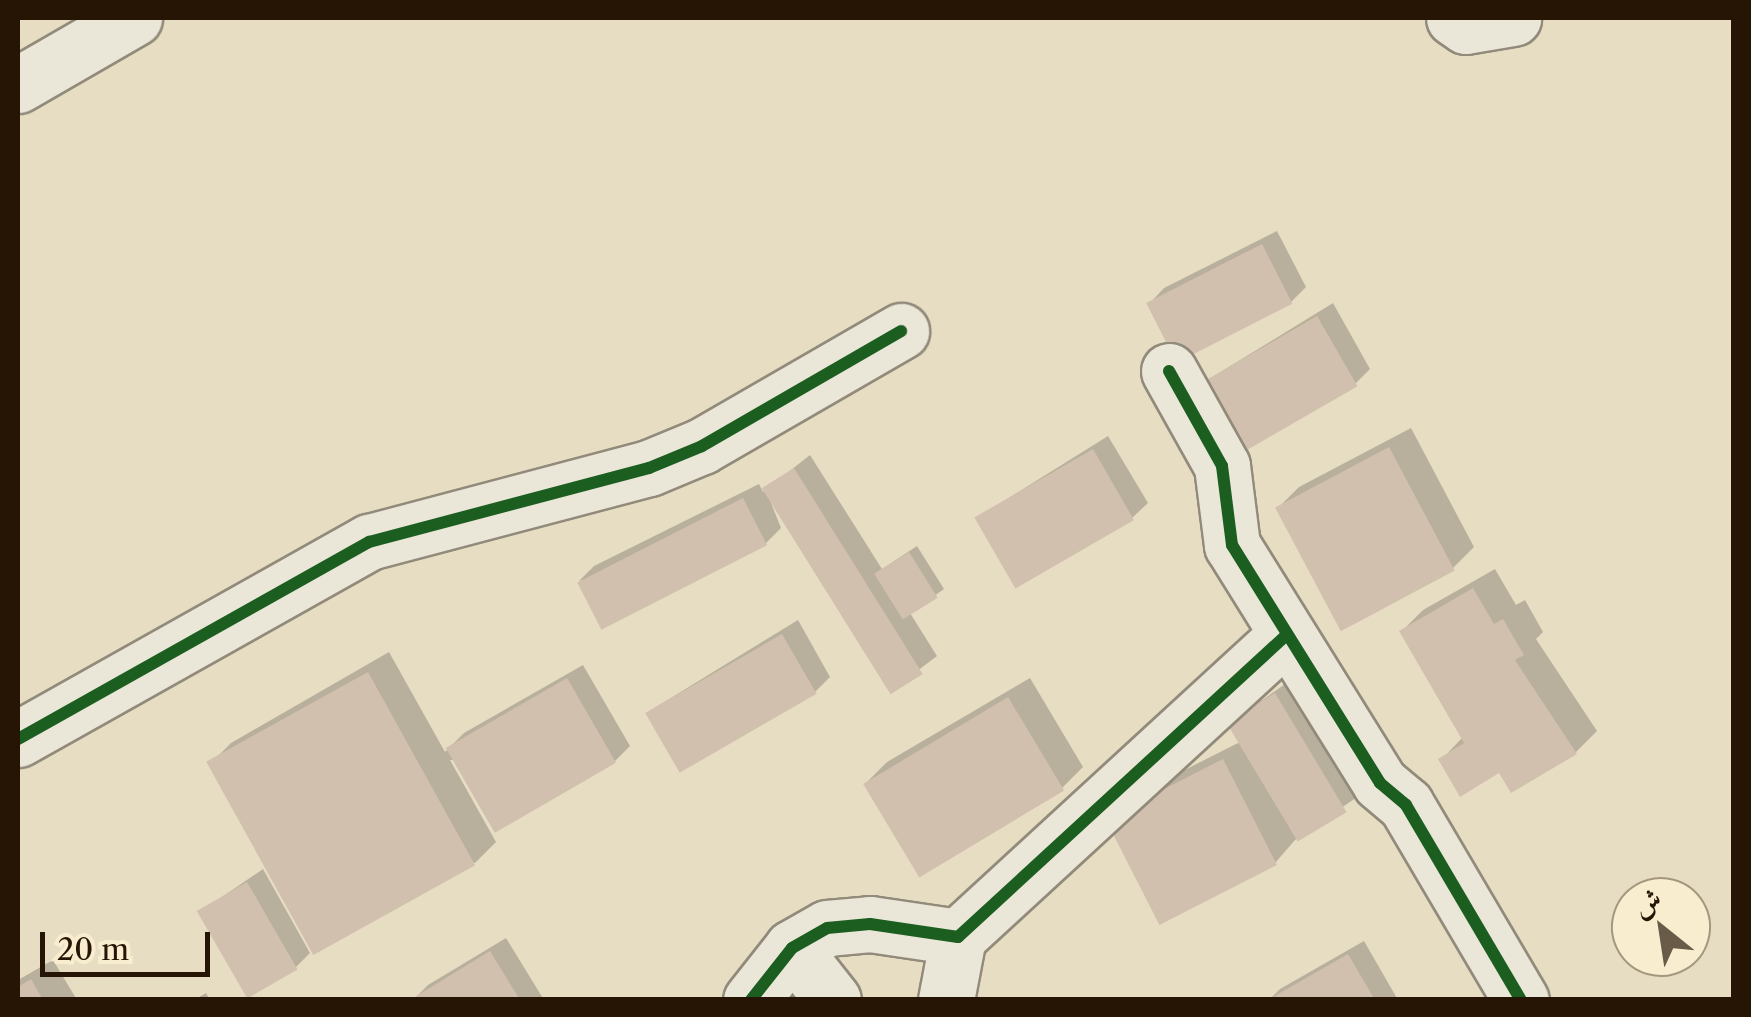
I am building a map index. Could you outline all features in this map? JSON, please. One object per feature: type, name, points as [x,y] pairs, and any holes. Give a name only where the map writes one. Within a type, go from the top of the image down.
[{"type":"street","points":[[18,85],[134,18]]},
{"type":"street","points":[[1454,18],[1466,26],[1512,18]]},
{"type":"street","points":[[18,739],[369,542],[649,468],[702,446],[901,331]]},
{"type":"street","points":[[1170,371],[1222,466],[1232,546],[1286,635],[1350,726],[1380,783],[1406,805],[1522,1000]]},
{"type":"street","points":[[946,1000],[958,937],[1286,635]]},
{"type":"street","points":[[751,1000],[792,948],[828,928],[870,924],[958,937]]},
{"type":"street","points":[[792,948],[832,1000]]},
{"type":"building","points":[[1262,244],[1292,304],[1177,363],[1146,303]]},
{"type":"building","points":[[1317,316],[1358,386],[1239,455],[1198,384]]},
{"type":"building","points":[[1389,447],[1455,571],[1341,631],[1275,508]]},
{"type":"building","points":[[1093,449],[1134,520],[1015,589],[974,518]]},
{"type":"building","points":[[794,468],[923,674],[891,694],[762,488]]},
{"type":"building","points":[[743,498],[767,545],[601,630],[577,582]]},
{"type":"building","points":[[909,552],[938,598],[903,620],[874,574]]},
{"type":"building","points":[[1473,588],[1494,624],[1503,619],[1524,655],[1515,660],[1577,754],[1511,793],[1499,773],[1460,797],[1438,759],[1464,743],[1399,631]]},
{"type":"building","points":[[782,634],[816,694],[680,773],[645,713]]},
{"type":"building","points":[[368,672],[475,865],[313,955],[206,762]]},
{"type":"building","points":[[567,678],[616,763],[495,833],[446,748]]},
{"type":"building","points":[[1275,693],[1347,812],[1298,842],[1226,722]]},
{"type":"building","points":[[1008,697],[1064,790],[919,877],[863,784]]},
{"type":"building","points":[[1223,759],[1277,865],[1159,925],[1105,819]]},
{"type":"building","points":[[247,882],[298,969],[247,998],[197,911]]},
{"type":"building","points":[[490,951],[520,1000],[410,1000]]},
{"type":"building","points":[[1348,954],[1375,1000],[1268,1000]]},
{"type":"building","points":[[31,979],[43,1000],[18,1000],[18,987]]},
{"type":"cycle path","points":[[18,739],[369,542],[649,468],[702,446],[901,331]]},
{"type":"cycle path","points":[[1169,371],[1222,466],[1232,545],[1380,783],[1406,805],[1521,1000]]},
{"type":"cycle path","points":[[751,1000],[792,948],[827,928],[870,924],[958,937],[1286,635]]}]
